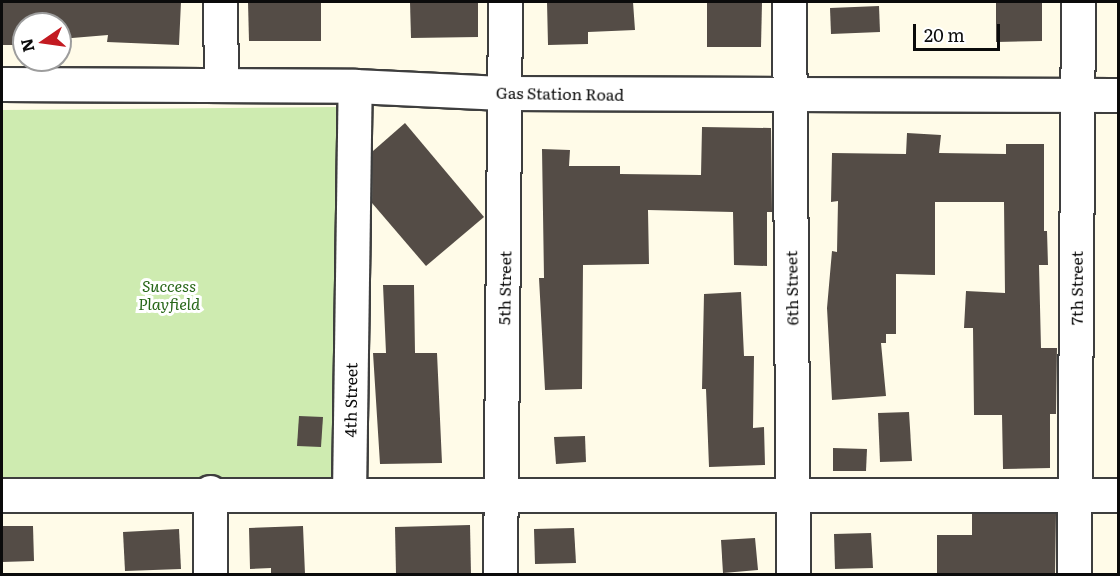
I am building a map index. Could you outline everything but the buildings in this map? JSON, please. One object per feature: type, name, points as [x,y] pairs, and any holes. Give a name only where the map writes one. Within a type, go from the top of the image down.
[{"type":"street","points":[[220,2],[221,85]]},
{"type":"street","name":"5th Street","points":[[500,574],[506,2]]},
{"type":"street","name":"6th Street","points":[[789,2],[793,574]]},
{"type":"street","name":"7th Street","points":[[1074,574],[1078,2]]},
{"type":"street","name":"Gas Station Road","points":[[2,84],[355,86],[506,93],[1119,95]]},
{"type":"street","name":"4th Street","points":[[349,494],[355,86]]},
{"type":"street","points":[[210,492],[210,574]]},
{"type":"street","points":[[2,495],[210,492],[1119,495]]},
{"type":"green space","name":"Success Playfield","points":[[337,107],[337,478],[2,479],[2,110]]}]
